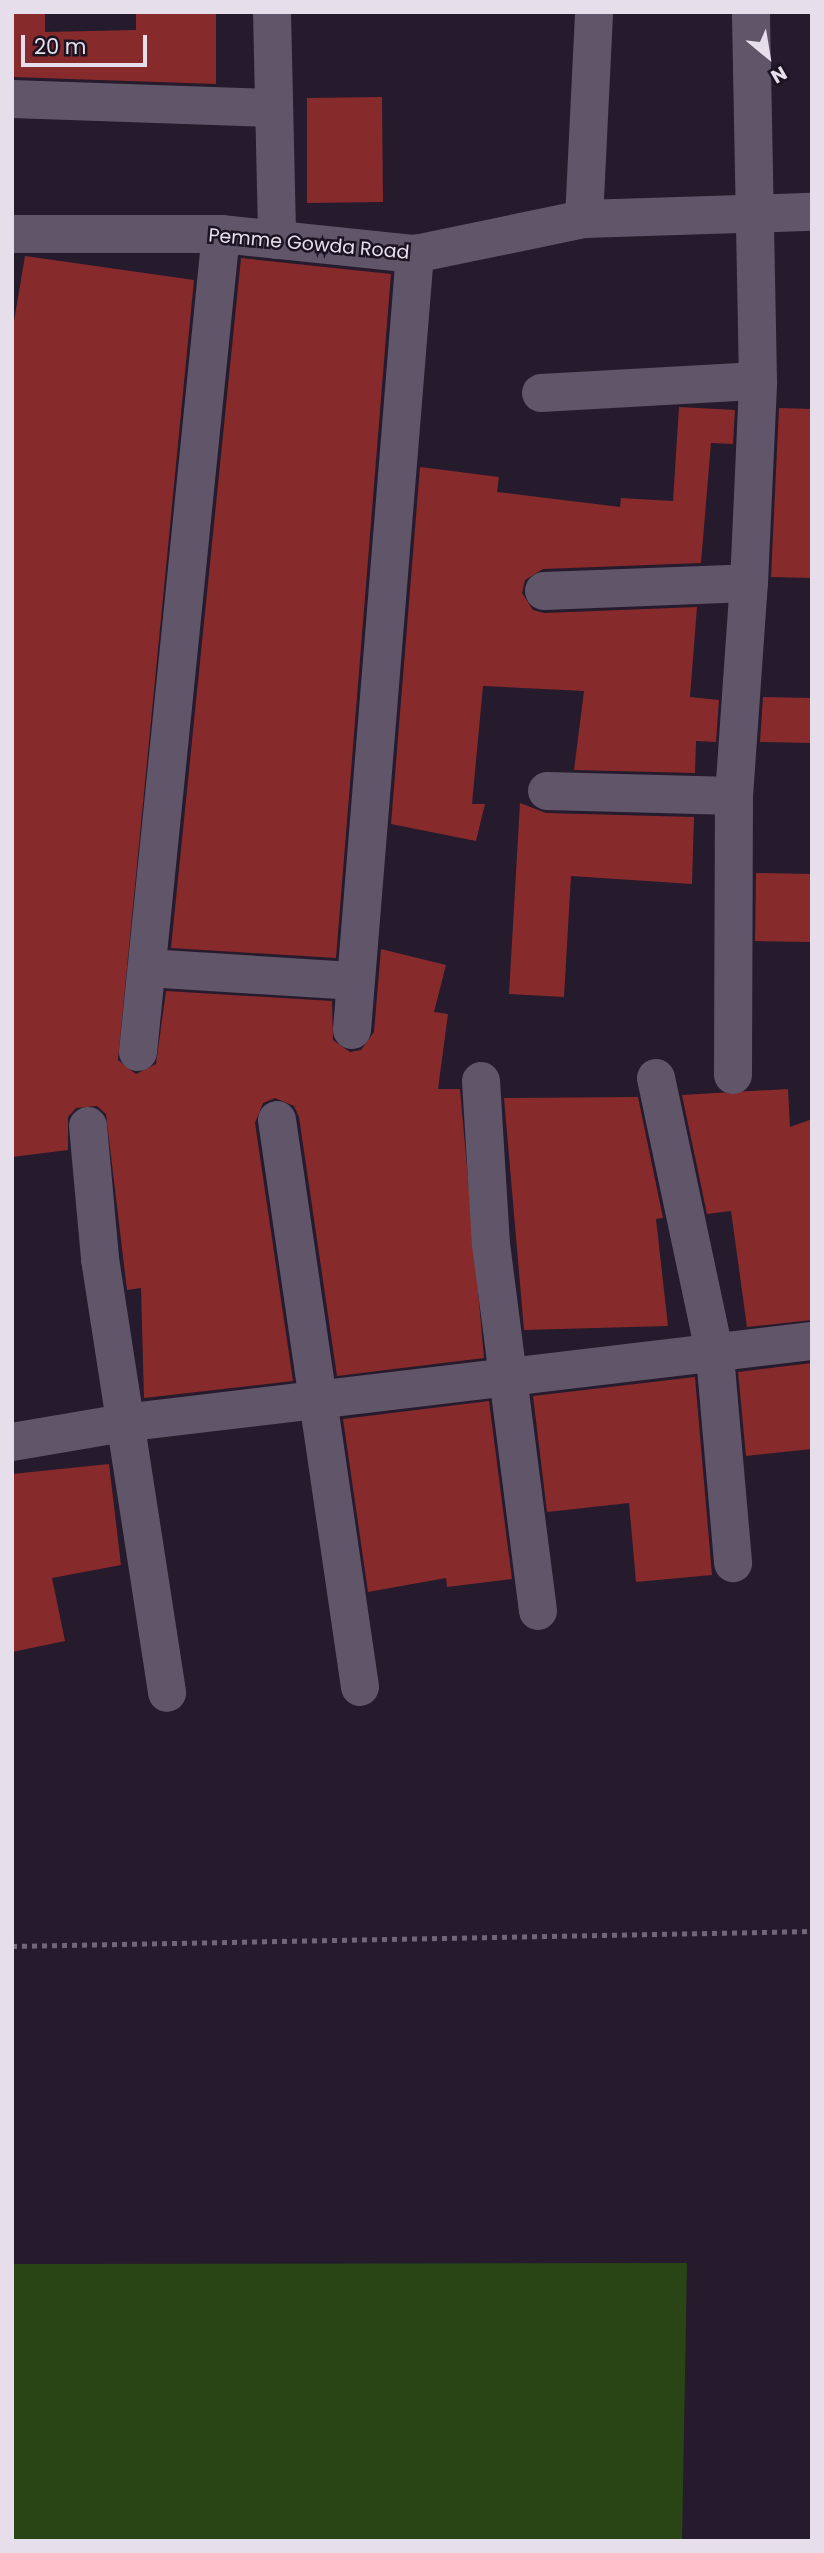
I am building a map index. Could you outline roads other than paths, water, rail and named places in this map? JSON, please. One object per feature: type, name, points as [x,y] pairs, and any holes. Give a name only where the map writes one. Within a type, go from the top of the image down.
[{"type":"street","points":[[272,12],[277,240]]},
{"type":"street","points":[[584,219],[594,12]]},
{"type":"street","points":[[733,1075],[734,796],[749,583],[758,381],[758,214],[751,12]]},
{"type":"street","points":[[12,99],[274,108]]},
{"type":"street","name":"Pemme Gowda Road","points":[[12,234],[221,234],[415,254],[584,219],[812,212]]},
{"type":"street","points":[[138,1052],[221,234]]},
{"type":"street","points":[[352,1030],[415,254]]},
{"type":"street","points":[[541,393],[758,381]]},
{"type":"street","points":[[544,592],[749,583]]},
{"type":"street","points":[[547,791],[734,796]]},
{"type":"street","points":[[147,968],[355,981]]},
{"type":"street","points":[[656,1078],[715,1356],[733,1563]]},
{"type":"street","points":[[481,1081],[491,1244],[511,1379],[538,1611]]},
{"type":"street","points":[[277,1120],[360,1687]]},
{"type":"street","points":[[88,1126],[123,1423],[167,1693]]},
{"type":"street","points":[[12,1442],[123,1423],[715,1356],[812,1342]]}]
